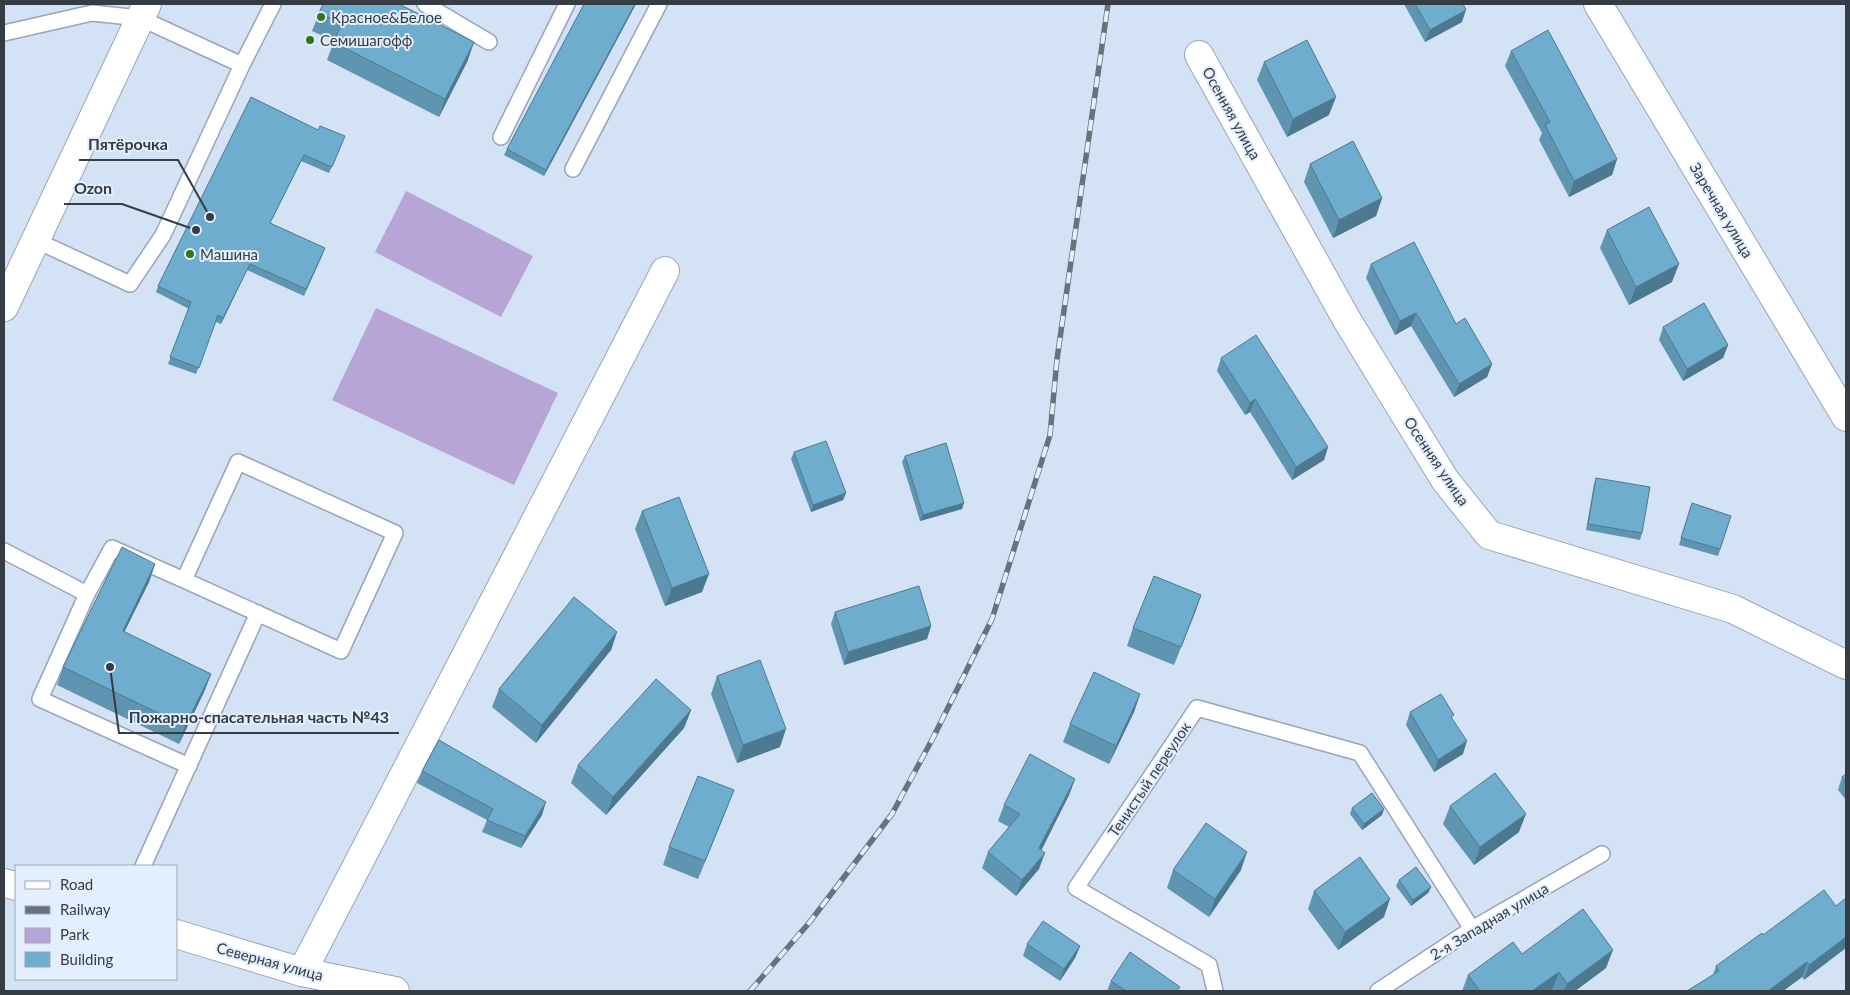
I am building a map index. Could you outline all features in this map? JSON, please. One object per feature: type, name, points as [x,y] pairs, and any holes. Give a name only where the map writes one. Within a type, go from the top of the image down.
[{"type":"street","name":"Заречная улица","points":[[1598,4],[1846,417]]},
{"type":"street","points":[[4,307],[144,11]]},
{"type":"street","name":"Осенняя улица","points":[[1199,55],[1352,328],[1445,480],[1489,534],[1733,609],[1846,665]]},
{"type":"street","points":[[302,972],[665,271]]},
{"type":"street","name":"Северная улица","points":[[178,935],[302,972],[394,991]]},
{"type":"lane","points":[[35,240],[130,284],[163,235],[273,4]]},
{"type":"lane","points":[[425,4],[489,42]]},
{"type":"lane","points":[[501,137],[567,4]]},
{"type":"lane","points":[[573,169],[659,4]]},
{"type":"lane","points":[[4,33],[92,13],[144,11],[242,66]]},
{"type":"lane","points":[[184,580],[238,462],[395,533],[341,651],[112,548],[87,594],[40,699],[188,766]]},
{"type":"lane","points":[[4,551],[87,594]]},
{"type":"lane","points":[[143,865],[258,613]]},
{"type":"lane","name":"Тенистый переулок","points":[[1215,991],[1209,965],[1076,888],[1197,708],[1360,753],[1472,929]]},
{"type":"lane","name":"2-я Западная улица","points":[[1378,991],[1472,929],[1602,854]]},
{"type":"green space","points":[[406,191],[533,256],[501,317],[375,252]]},
{"type":"green space","points":[[376,308],[558,393],[514,485],[332,400]]},
{"type":"building","points":[[323,4],[399,4],[474,42],[445,99],[333,42],[342,24],[319,13]]},
{"type":"building","points":[[584,4],[635,4],[546,170],[507,149]]},
{"type":"building","points":[[1415,4],[1463,4],[1466,10],[1430,30]]},
{"type":"building","points":[[1548,30],[1617,159],[1574,181],[1545,125],[1550,122],[1511,51]]},
{"type":"building","points":[[1307,40],[1336,97],[1293,119],[1264,62]]},
{"type":"building","points":[[251,97],[318,130],[320,126],[345,136],[332,167],[304,155],[270,223],[325,248],[306,289],[250,264],[223,318],[218,315],[199,368],[170,357],[191,302],[158,286]]},
{"type":"building","points":[[1353,141],[1382,198],[1339,220],[1310,164]]},
{"type":"building","points":[[1649,207],[1679,264],[1636,287],[1607,230]]},
{"type":"building","points":[[1414,242],[1456,324],[1465,318],[1492,364],[1459,384],[1416,313],[1400,321],[1371,264]]},
{"type":"building","points":[[1704,303],[1728,345],[1687,369],[1663,327]]},
{"type":"building","points":[[1256,335],[1328,447],[1296,467],[1255,399],[1250,403],[1221,358]]},
{"type":"building","points":[[826,441],[846,493],[813,505],[794,452]]},
{"type":"building","points":[[946,443],[964,503],[923,515],[905,456]]},
{"type":"building","points":[[1596,478],[1650,487],[1642,533],[1588,524]]},
{"type":"building","points":[[679,497],[709,574],[672,588],[642,511]]},
{"type":"building","points":[[1692,503],[1731,516],[1720,549],[1681,538]]},
{"type":"building","points":[[122,547],[155,564],[123,631],[211,674],[185,726],[63,667]]},
{"type":"building","points":[[1154,576],[1201,595],[1181,647],[1133,628]]},
{"type":"building","points":[[919,586],[931,626],[848,652],[835,612]]},
{"type":"building","points":[[574,597],[617,632],[542,725],[499,689]]},
{"type":"building","points":[[760,660],[786,729],[743,745],[717,676]]},
{"type":"building","points":[[1094,672],[1140,694],[1116,746],[1070,724]]},
{"type":"building","points":[[656,679],[691,710],[613,797],[578,765]]},
{"type":"building","points":[[1441,694],[1454,715],[1451,717],[1467,741],[1438,760],[1410,712]]},
{"type":"building","points":[[439,740],[546,802],[525,836],[487,820],[493,809],[422,771]]},
{"type":"building","points":[[1030,754],[1075,779],[1039,848],[1045,853],[1022,880],[988,852],[1020,814],[1004,805]]},
{"type":"building","points":[[1495,773],[1526,814],[1480,847],[1450,806]]},
{"type":"building","points":[[1846,774],[1846,782],[1842,777]]},
{"type":"building","points":[[698,776],[734,790],[705,861],[669,847]]},
{"type":"building","points":[[1372,793],[1384,809],[1364,824],[1352,808]]},
{"type":"building","points":[[1206,823],[1247,852],[1215,899],[1173,870]]},
{"type":"building","points":[[1360,857],[1390,899],[1345,932],[1314,891]]},
{"type":"building","points":[[1416,867],[1431,887],[1413,900],[1399,880]]},
{"type":"building","points":[[1824,890],[1836,906],[1846,898],[1846,937],[1809,965],[1807,962],[1768,991],[1687,991],[1719,971],[1716,966],[1762,933],[1763,935]]},
{"type":"building","points":[[1583,909],[1613,950],[1567,984],[1559,972],[1532,991],[1480,991],[1468,975],[1513,942],[1522,954]]},
{"type":"building","points":[[1043,921],[1080,946],[1064,969],[1027,944]]},
{"type":"building","points":[[1130,952],[1180,987],[1177,991],[1126,991],[1111,981]]},
{"type":"railway","points":[[750,991],[809,923],[892,814],[934,736],[992,619],[1050,435],[1057,359],[1108,4]]},
{"type":"place","name":"Красное&Белое","points":[[321,17]]},
{"type":"place","name":"Семишагофф","points":[[310,40]]},
{"type":"place","name":"Пятёрочка","points":[[210,217]]},
{"type":"place","name":"Ozon","points":[[196,230]]},
{"type":"place","name":"Машина","points":[[190,254]]},
{"type":"place","name":"Пожарно-спасательная часть №43","points":[[110,667]]}]
